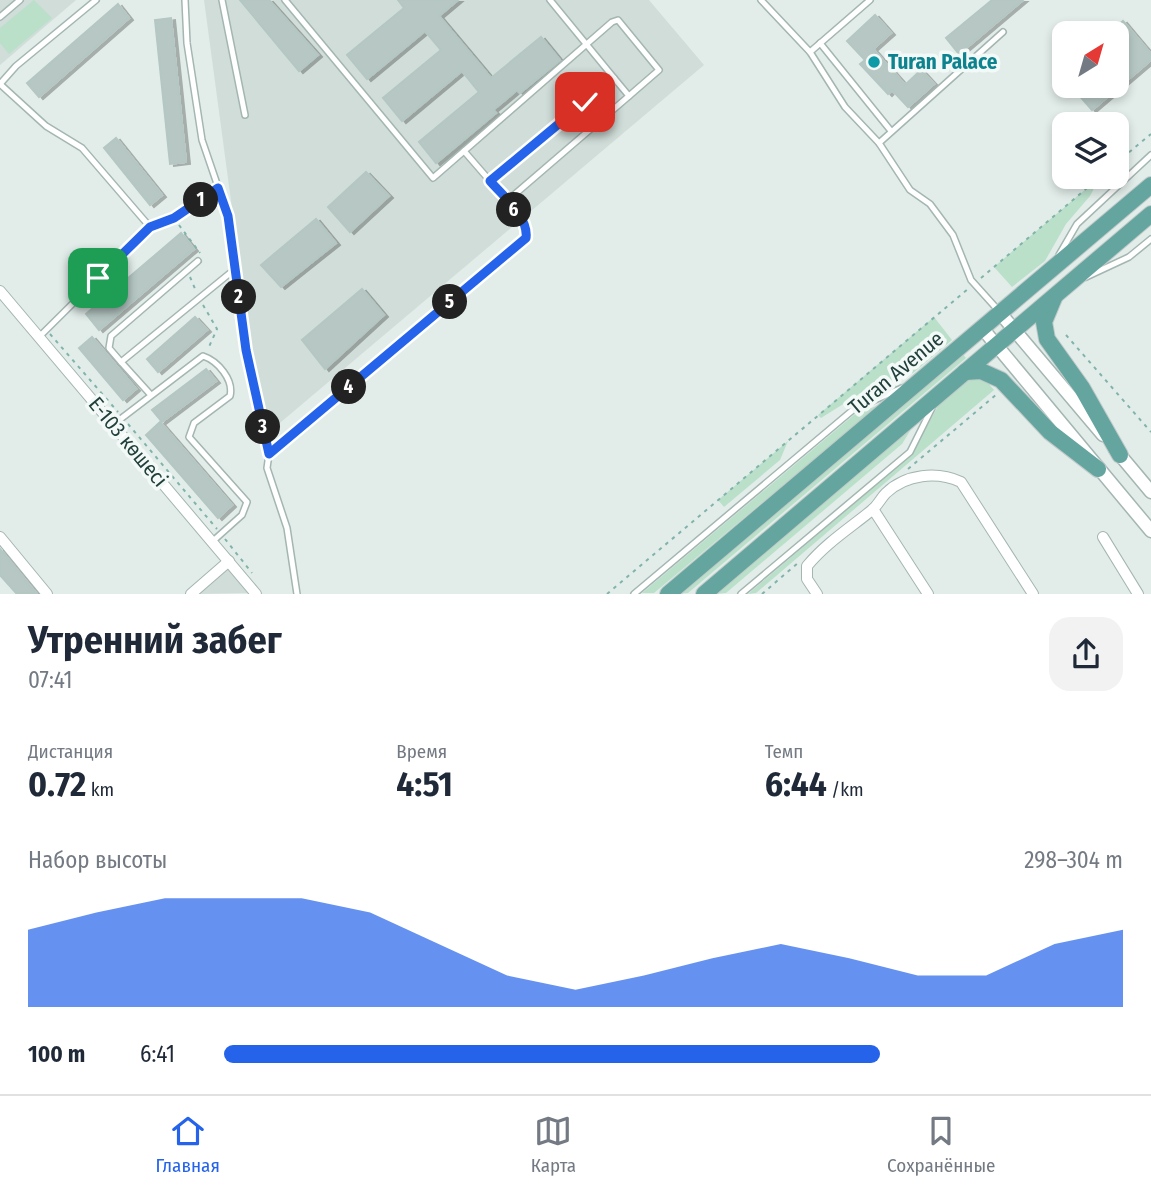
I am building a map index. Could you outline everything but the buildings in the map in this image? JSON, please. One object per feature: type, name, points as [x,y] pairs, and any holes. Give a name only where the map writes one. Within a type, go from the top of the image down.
[{"type":"main road","name":"Turan Avenue","points":[[668,593],[1151,185]]},
{"type":"main road","name":"Turan Avenue","points":[[704,593],[1151,214]]},
{"type":"main road","points":[[1060,291],[1044,323],[1047,339],[1082,388],[1119,454]]},
{"type":"main road","points":[[965,372],[981,371],[1002,380],[1050,432],[1098,469]]},
{"type":"street","name":"Е-103 көшесі","points":[[0,291],[43,333],[114,424],[256,593]]},
{"type":"street","points":[[1000,313],[1151,492]]},
{"type":"street","points":[[982,328],[1150,532]]},
{"type":"street","points":[[817,593],[807,579],[807,566],[827,545],[873,509],[899,483],[928,475],[946,475],[961,482],[1033,593]]},
{"type":"street","points":[[873,509],[928,593]]},
{"type":"street","points":[[0,537],[47,593]]},
{"type":"street","points":[[1103,537],[1138,593]]},
{"type":"street","points":[[191,593],[229,561]]},
{"type":"lane","points":[[0,17],[20,0]]},
{"type":"lane","points":[[96,0],[16,66],[0,84],[46,126],[82,148],[150,227]]},
{"type":"lane","points":[[185,0],[187,43],[202,140],[228,216],[246,350],[269,454],[267,468],[287,528],[297,593]]},
{"type":"lane","points":[[222,0],[245,115]]},
{"type":"lane","points":[[285,0],[433,178],[618,20],[656,64],[659,70],[657,74],[507,201]]},
{"type":"lane","points":[[550,0],[629,96]]},
{"type":"lane","points":[[761,0],[810,52],[845,107],[879,143],[910,190],[930,204],[953,235],[974,284],[1000,313]]},
{"type":"lane","points":[[810,52],[870,0]]},
{"type":"lane","points":[[879,143],[1003,32]]},
{"type":"lane","points":[[820,43],[891,131]]},
{"type":"lane","points":[[490,181],[614,78]]},
{"type":"lane","points":[[269,454],[526,238],[527,230],[523,220],[464,151]]},
{"type":"lane","points":[[1054,267],[1077,224],[1151,155]]},
{"type":"lane","points":[[43,333],[150,227],[174,218],[218,188]]},
{"type":"lane","points":[[1060,291],[1129,257],[1151,239]]},
{"type":"lane","points":[[150,394],[109,348],[111,336],[198,261]]},
{"type":"lane","points":[[121,362],[235,270]]},
{"type":"lane","points":[[114,424],[203,356],[210,358],[232,386],[230,396],[194,423],[189,437],[247,502],[242,515],[212,541]]},
{"type":"lane","points":[[634,593],[854,410],[921,379]]},
{"type":"lane","points":[[741,593],[910,452],[939,394]]},
{"type":"path","points":[[1129,152],[1151,134]]},
{"type":"path","points":[[607,593],[1086,189]]},
{"type":"path","points":[[174,218],[200,250],[198,261]]},
{"type":"path","points":[[188,271],[217,329],[214,341],[203,356]]},
{"type":"path","points":[[43,333],[122,417],[221,533],[253,576]]},
{"type":"path","points":[[1066,335],[1151,432]]},
{"type":"shaded area","points":[[0,0],[76,0],[0,65]]},
{"type":"shaded area","points":[[204,0],[649,0],[704,65],[268,433],[250,342]]},
{"type":"shaded area","points":[[227,568],[248,593],[197,594]]},
{"type":"green space","points":[[34,0],[52,18],[9,54],[0,43],[0,28]]},
{"type":"green space","points":[[1086,189],[1094,189],[1066,224],[1045,261],[1012,287],[994,267]]},
{"type":"green space","points":[[934,317],[952,340],[913,373],[872,386],[821,418],[818,415]]},
{"type":"green space","points":[[962,353],[966,358],[688,593],[678,594]]},
{"type":"green space","points":[[983,377],[994,390],[756,593],[748,594],[910,456],[938,406],[958,387],[970,378]]},
{"type":"green space","points":[[879,405],[654,593],[642,593],[855,414]]},
{"type":"green space","points":[[915,423],[902,444],[726,593],[715,594]]},
{"type":"green space","points":[[788,441],[780,460],[724,507],[718,500]]},
{"type":"place","name":"Turan Palace","points":[[874,62]]},
{"type":"route","points":[[98,278],[150,227],[174,218],[218,188],[228,216],[246,350],[269,454],[526,238],[527,230],[523,220],[490,181],[585,102]]}]
